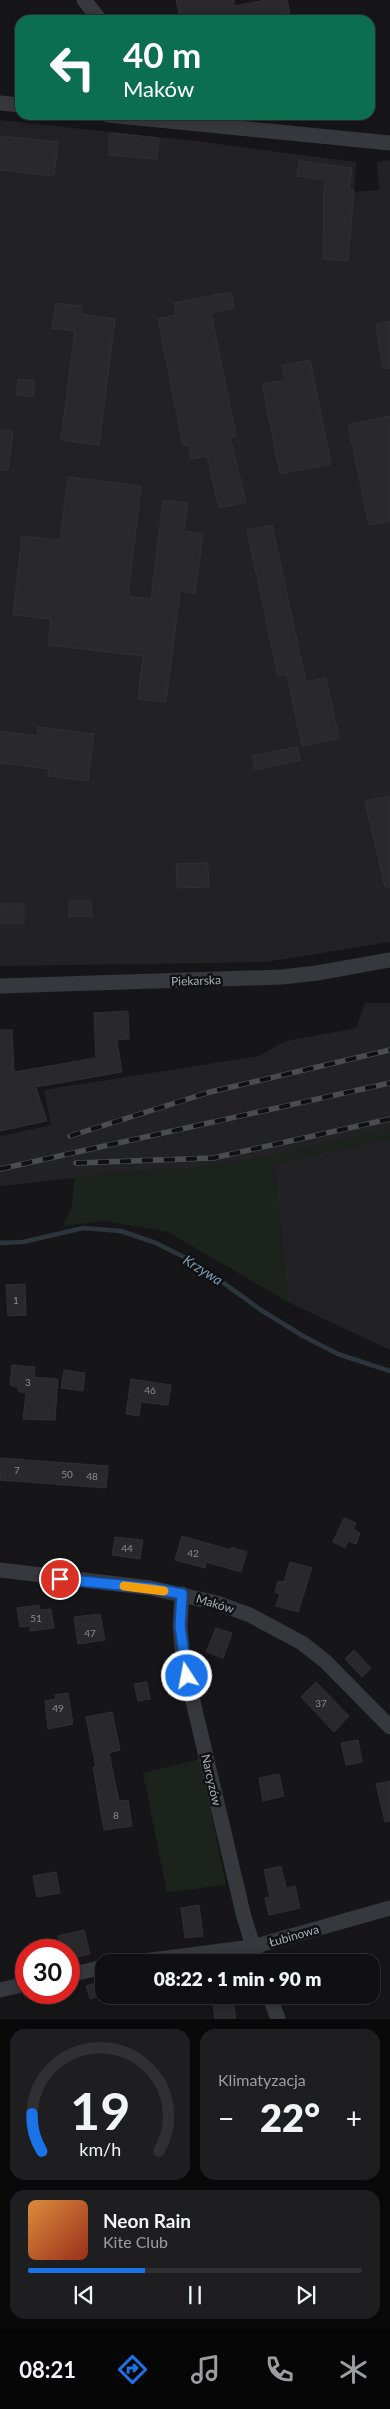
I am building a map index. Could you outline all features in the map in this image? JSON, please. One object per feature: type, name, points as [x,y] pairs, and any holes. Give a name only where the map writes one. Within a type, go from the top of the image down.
[{"type":"street","points":[[84,0],[96,15]]},
{"type":"street","points":[[0,103],[15,105]]},
{"type":"street","points":[[196,120],[390,144]]},
{"type":"street","name":"Piekarska","points":[[0,986],[283,976],[317,973],[390,960]]},
{"type":"street","name":"Maków","points":[[0,1570],[151,1588],[217,1603],[250,1616],[302,1643],[325,1660],[390,1726]]},
{"type":"street","name":"Narcyzów","points":[[182,1594],[180,1626],[183,1659],[255,1954]]},
{"type":"street","name":"Łubinowa","points":[[202,1954],[252,1948],[390,1908]]},
{"type":"street","points":[[80,1972],[95,1969]]},
{"type":"street","points":[[0,1990],[15,1987]]},
{"type":"street","points":[[272,2004],[278,2019]]},
{"type":"shaded area","points":[[0,120],[195,141],[356,162],[354,192],[379,190],[377,162],[390,160],[390,942],[266,962],[0,966]]},
{"type":"shaded area","points":[[365,1003],[390,1003],[390,1129],[273,1156],[191,1169],[130,1172],[0,1186],[0,1136],[51,1125],[44,1090],[259,1056],[286,1041],[356,1028]]},
{"type":"shaded area","points":[[390,1129],[390,1138],[274,1163],[288,1302],[168,1232],[105,1221],[63,1226],[72,1206],[74,1178],[130,1172],[191,1169],[273,1156]]},
{"type":"shaded area","points":[[390,1138],[390,1350],[288,1302],[274,1163]]},
{"type":"shaded area","points":[[200,1759],[226,1885],[167,1892],[143,1773]]},
{"type":"building","points":[[176,0],[234,0],[234,6],[266,0],[287,0],[290,13],[283,15],[179,15]]},
{"type":"building","points":[[110,133],[159,138],[157,159],[108,155]]},
{"type":"building","points":[[0,136],[58,142],[54,176],[0,170]]},
{"type":"building","points":[[299,161],[352,168],[349,189],[354,190],[348,261],[323,259],[324,180],[297,176]]},
{"type":"building","points":[[231,292],[234,308],[211,313],[236,436],[230,437],[246,502],[219,508],[207,456],[191,459],[189,445],[183,446],[158,319],[176,315],[174,303]]},
{"type":"building","points":[[56,303],[82,306],[81,314],[115,319],[99,445],[61,440],[75,331],[52,328]]},
{"type":"building","points":[[390,321],[390,368],[383,369],[376,324]]},
{"type":"building","points":[[310,360],[331,464],[280,474],[262,384],[285,380],[282,365]]},
{"type":"building","points":[[18,379],[35,381],[33,397],[16,395]]},
{"type":"building","points":[[390,416],[390,521],[369,525],[348,425]]},
{"type":"building","points":[[0,430],[13,431],[8,470],[0,470]]},
{"type":"building","points":[[68,477],[141,486],[128,596],[151,599],[163,500],[188,503],[184,531],[203,534],[195,593],[180,591],[166,702],[138,699],[143,656],[48,645],[51,619],[13,615],[22,536],[60,540]]},
{"type":"building","points":[[272,525],[306,682],[326,678],[339,738],[302,746],[287,674],[278,676],[247,530]]},
{"type":"building","points":[[38,727],[94,734],[88,781],[48,776],[49,769],[0,763],[0,731],[37,736]]},
{"type":"building","points":[[297,747],[300,760],[255,770],[252,756]]},
{"type":"building","points":[[390,796],[390,887],[385,887],[365,801]]},
{"type":"building","points":[[208,863],[209,887],[177,888],[176,864]]},
{"type":"building","points":[[69,901],[91,901],[92,916],[69,917]]},
{"type":"building","points":[[0,904],[24,904],[24,923],[0,923]]},
{"type":"building","points":[[128,1011],[129,1039],[117,1040],[122,1072],[36,1087],[47,1121],[0,1131],[0,1030],[12,1030],[14,1072],[96,1058],[94,1013]]},
{"type":"building","points":[[25,1284],[26,1315],[8,1316],[6,1285]]},
{"type":"building","points":[[12,1365],[35,1367],[34,1377],[58,1379],[55,1420],[23,1419],[26,1393],[18,1391],[18,1387],[10,1385]]},
{"type":"building","points":[[64,1370],[85,1373],[83,1391],[61,1388]]},
{"type":"building","points":[[131,1379],[171,1385],[168,1405],[141,1402],[139,1416],[126,1414]]},
{"type":"building","points":[[0,1458],[108,1466],[106,1488],[0,1480]]},
{"type":"building","points":[[344,1518],[356,1523],[353,1529],[360,1533],[356,1544],[348,1541],[345,1548],[333,1542]]},
{"type":"building","points":[[182,1536],[231,1550],[231,1547],[247,1552],[241,1572],[206,1562],[205,1568],[175,1560]]},
{"type":"building","points":[[115,1537],[143,1540],[140,1559],[112,1555]]},
{"type":"building","points":[[290,1562],[312,1568],[298,1612],[276,1606],[280,1594],[275,1592],[278,1581],[284,1582]]},
{"type":"building","points":[[39,1605],[40,1610],[51,1609],[54,1628],[30,1631],[30,1626],[20,1627],[17,1608]]},
{"type":"building","points":[[100,1614],[105,1640],[78,1644],[74,1617]]},
{"type":"building","points":[[216,1628],[232,1633],[223,1658],[206,1652]]},
{"type":"building","points":[[354,1650],[371,1668],[362,1677],[345,1659]]},
{"type":"building","points":[[147,1682],[150,1699],[138,1701],[134,1684]]},
{"type":"building","points":[[316,1682],[349,1716],[334,1732],[301,1697]]},
{"type":"building","points":[[68,1693],[73,1724],[48,1729],[45,1701],[56,1699],[55,1695]]},
{"type":"building","points":[[112,1712],[120,1750],[109,1753],[119,1801],[128,1800],[132,1826],[104,1830],[93,1767],[96,1767],[86,1717]]},
{"type":"building","points":[[358,1740],[362,1762],[346,1765],[341,1743]]},
{"type":"building","points":[[279,1774],[284,1796],[263,1801],[259,1778]]},
{"type":"building","points":[[390,1781],[390,1821],[385,1822],[376,1784]]},
{"type":"building","points":[[281,1866],[286,1888],[295,1886],[300,1908],[269,1915],[265,1898],[270,1897],[264,1870]]},
{"type":"building","points":[[56,1872],[60,1893],[37,1897],[33,1876]]},
{"type":"building","points":[[199,1905],[203,1936],[185,1938],[181,1908]]},
{"type":"building","points":[[84,1930],[90,1954],[80,1956],[80,1939],[59,1939],[58,1936]]},
{"type":"building","points":[[95,1984],[95,1998],[90,1999],[86,1986]]},
{"type":"building","points":[[213,2004],[234,2004],[236,2019],[215,2019]]},
{"type":"waterway","name":"Krzywa","points":[[0,1243],[23,1242],[83,1228],[121,1231],[156,1243],[196,1263],[261,1310],[303,1336],[338,1354],[390,1371]]},
{"type":"railway","points":[[70,1136],[210,1092],[390,1050]]},
{"type":"railway","points":[[0,1169],[390,1083]]},
{"type":"railway","points":[[76,1163],[213,1158],[390,1119]]},
{"type":"slow traffic","points":[[124,1586],[164,1591]]},
{"type":"route","points":[[60,1579],[151,1588],[182,1594],[180,1626],[183,1659],[187,1676]]}]
